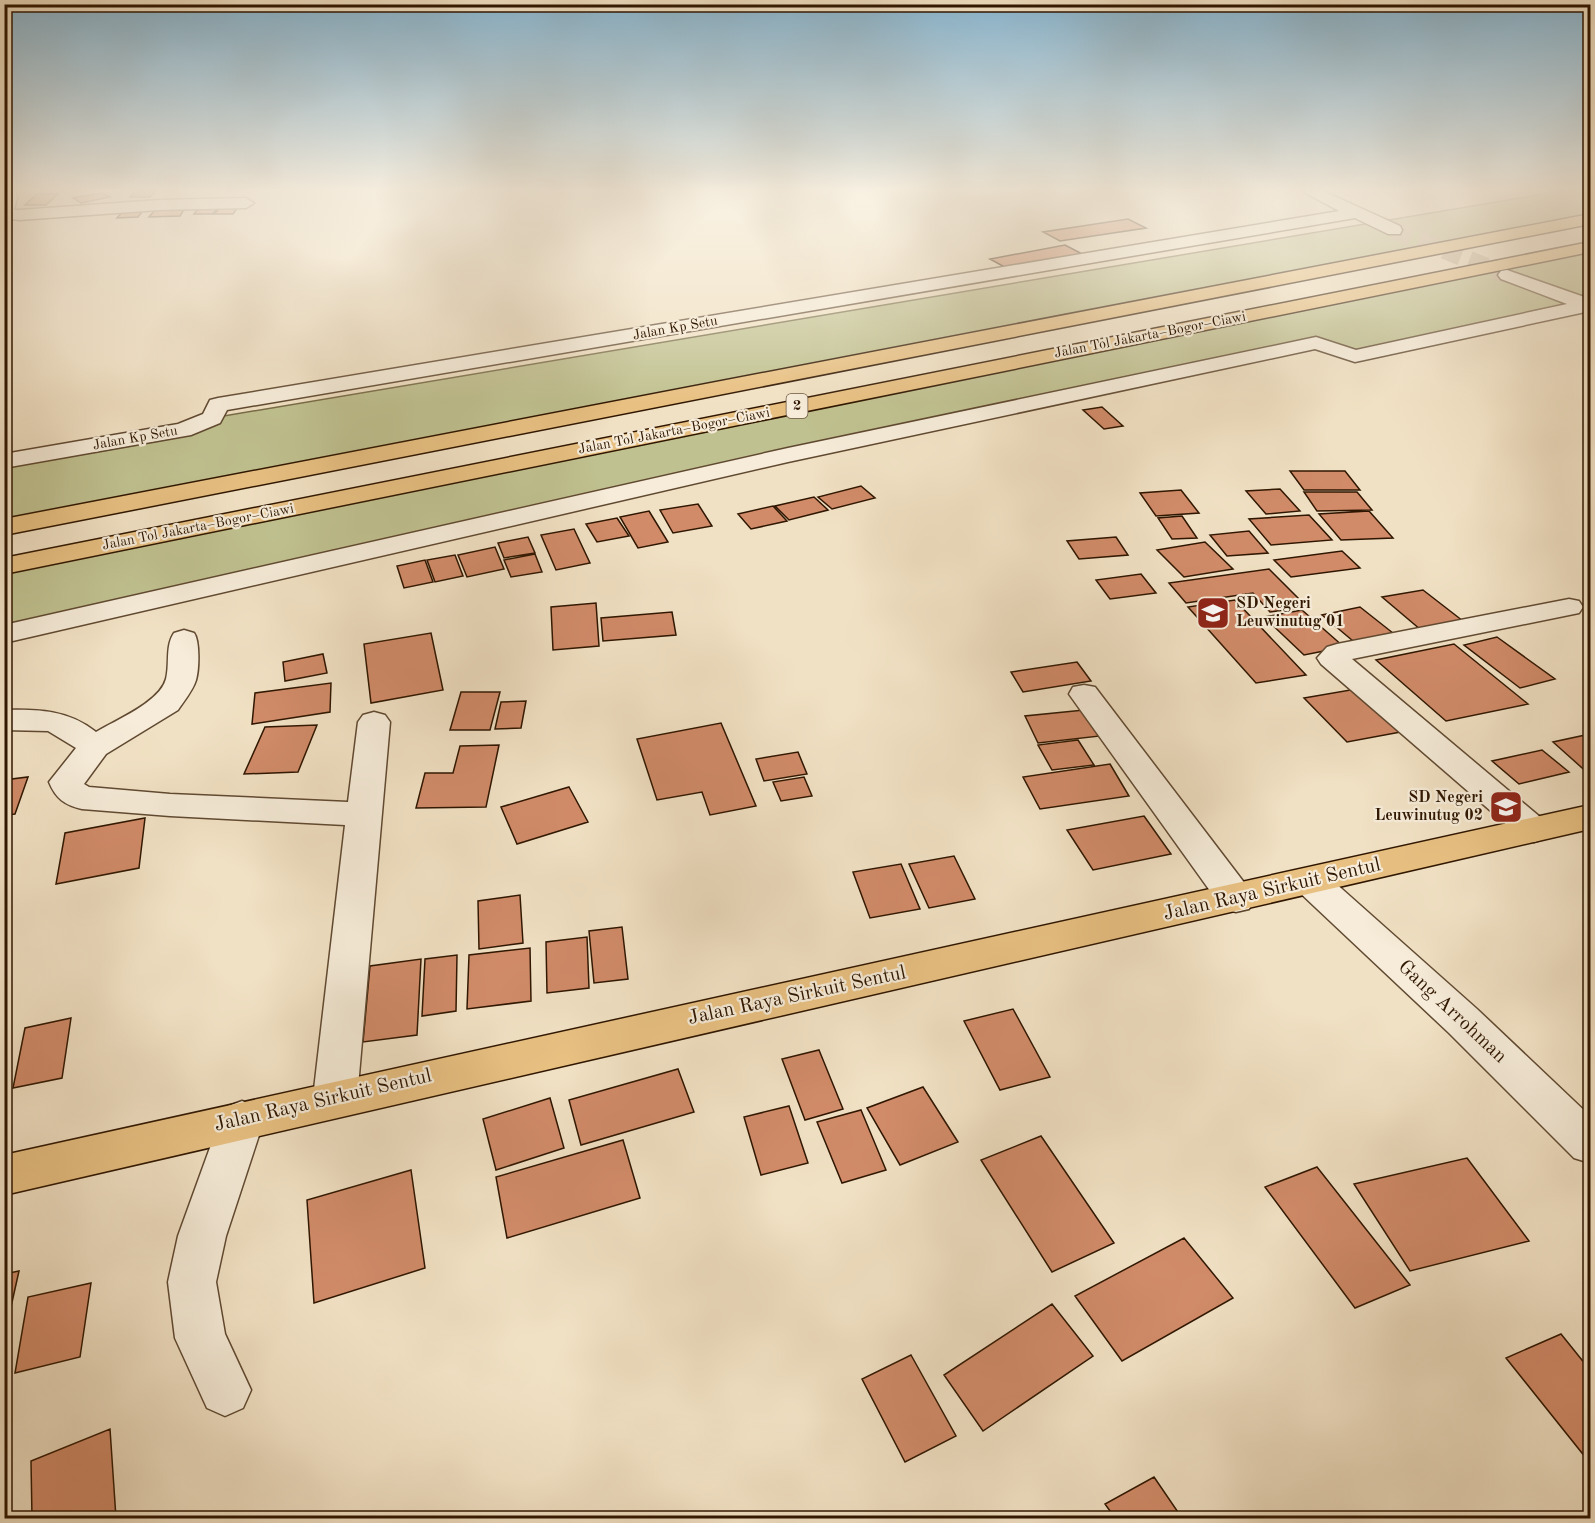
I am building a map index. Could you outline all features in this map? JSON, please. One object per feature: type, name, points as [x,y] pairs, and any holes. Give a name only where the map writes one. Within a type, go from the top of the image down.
[{"type":"main road","name":"Jalan Tol Jakarta–Bogor–Ciawi","points":[[4,527],[1373,261]]},
{"type":"main road","name":"Jalan Tol Jakarta–Bogor–Ciawi","points":[[4,566],[1520,261]]},
{"type":"main road","name":"Jalan Raya Sirkuit Sentul","points":[[4,1175],[335,1098],[1236,899],[1590,817]]},
{"type":"street","name":"Jalan Kp Setu","points":[[4,461],[183,430],[213,418],[218,405],[1071,261]]},
{"type":"street","points":[[1507,275],[1590,306]]},
{"type":"street","points":[[4,634],[788,455],[1304,345],[1316,343],[1355,356],[1590,306]]},
{"type":"street","points":[[1534,830],[1332,658],[1337,653],[1569,607]]},
{"type":"street","points":[[184,639],[182,680],[166,703],[94,747],[66,782],[70,791],[82,798],[170,805],[364,814]]},
{"type":"street","points":[[1084,694],[1236,899]]},
{"type":"street","points":[[4,720],[47,719],[60,722],[74,729],[94,747]]},
{"type":"street","points":[[335,1098],[374,722]]},
{"type":"street","name":"Gang Arrohman","points":[[1311,882],[1463,1021],[1590,1144]]},
{"type":"street","points":[[225,1390],[200,1338],[192,1282],[202,1236],[242,1120]]},
{"type":"green space","points":[[1145,261],[1373,261],[5,527],[5,462],[212,418]]},
{"type":"green space","points":[[1520,261],[1590,261],[1590,305],[1355,356],[1316,343],[5,634],[4,566]]},
{"type":"building","points":[[994,261],[1058,261],[1010,270]]},
{"type":"building","points":[[1102,407],[1123,426],[1104,429],[1083,410]]},
{"type":"building","points":[[1290,471],[1345,471],[1360,490],[1304,490]]},
{"type":"building","points":[[861,486],[875,498],[832,509],[818,497]]},
{"type":"building","points":[[1280,489],[1300,511],[1266,514],[1246,491]]},
{"type":"building","points":[[1181,490],[1199,513],[1156,516],[1140,493]]},
{"type":"building","points":[[1304,492],[1357,492],[1372,510],[1317,511]]},
{"type":"building","points":[[814,497],[828,510],[789,520],[775,506]]},
{"type":"building","points":[[698,504],[712,526],[673,533],[660,510]]},
{"type":"building","points":[[773,506],[787,521],[751,529],[738,514]]},
{"type":"building","points":[[649,511],[668,542],[638,548],[620,517]]},
{"type":"building","points":[[1369,511],[1393,538],[1341,540],[1319,514]]},
{"type":"building","points":[[1309,515],[1332,540],[1271,545],[1249,519]]},
{"type":"building","points":[[1182,516],[1197,538],[1172,539],[1158,518]]},
{"type":"building","points":[[617,518],[629,536],[597,542],[586,524]]},
{"type":"building","points":[[574,529],[590,563],[556,570],[541,535]]},
{"type":"building","points":[[1249,531],[1268,553],[1227,556],[1210,535]]},
{"type":"building","points":[[528,537],[535,553],[504,558],[498,543]]},
{"type":"building","points":[[1116,537],[1128,555],[1079,559],[1067,541]]},
{"type":"building","points":[[1205,542],[1233,569],[1184,577],[1157,550]]},
{"type":"building","points":[[495,547],[504,569],[467,577],[458,555]]},
{"type":"building","points":[[1342,551],[1360,568],[1291,577],[1274,560]]},
{"type":"building","points":[[535,554],[542,572],[511,577],[504,560]]},
{"type":"building","points":[[455,555],[463,576],[435,582],[427,560]]},
{"type":"building","points":[[425,560],[433,582],[404,588],[397,566]]},
{"type":"building","points":[[1269,569],[1307,607],[1270,612],[1253,593],[1186,603],[1169,583]]},
{"type":"building","points":[[1141,574],[1156,593],[1110,599],[1096,580]]},
{"type":"building","points":[[1423,590],[1463,621],[1421,630],[1382,597]]},
{"type":"building","points":[[1235,600],[1306,675],[1256,683],[1188,607]]},
{"type":"building","points":[[596,603],[599,646],[553,650],[551,607]]},
{"type":"building","points":[[1360,607],[1398,637],[1359,646],[1322,615]]},
{"type":"building","points":[[1302,610],[1344,647],[1304,655],[1264,617]]},
{"type":"building","points":[[672,612],[676,635],[603,641],[601,618]]},
{"type":"building","points":[[431,633],[443,690],[371,703],[364,644]]},
{"type":"building","points":[[1497,637],[1555,679],[1520,688],[1464,645]]},
{"type":"building","points":[[1454,644],[1528,704],[1446,721],[1376,660]]},
{"type":"building","points":[[323,654],[327,673],[285,681],[283,662]]},
{"type":"building","points":[[1077,662],[1091,681],[1023,692],[1011,672]]},
{"type":"building","points":[[331,683],[330,712],[252,724],[255,693]]},
{"type":"building","points":[[1362,688],[1406,731],[1347,742],[1304,698]]},
{"type":"building","points":[[461,692],[500,692],[490,730],[450,730]]},
{"type":"building","points":[[526,701],[521,728],[495,729],[501,702]]},
{"type":"building","points":[[1094,709],[1109,735],[1038,743],[1025,716]]},
{"type":"building","points":[[721,723],[756,806],[710,815],[702,792],[657,800],[637,739]]},
{"type":"building","points":[[317,725],[298,772],[244,774],[265,727]]},
{"type":"building","points":[[1590,734],[1590,775],[1553,742]]},
{"type":"building","points":[[1078,740],[1094,765],[1052,770],[1038,745]]},
{"type":"building","points":[[499,745],[486,807],[416,808],[425,773],[453,773],[460,746]]},
{"type":"building","points":[[1542,750],[1569,772],[1519,784],[1492,761]]},
{"type":"building","points":[[798,752],[807,774],[764,781],[756,759]]},
{"type":"building","points":[[1110,764],[1129,796],[1040,809],[1023,777]]},
{"type":"building","points":[[28,777],[15,814],[4,815],[4,780]]},
{"type":"building","points":[[804,777],[812,796],[781,801],[773,782]]},
{"type":"building","points":[[569,787],[588,822],[517,844],[501,807]]},
{"type":"building","points":[[1144,816],[1171,854],[1093,870],[1067,830]]},
{"type":"building","points":[[145,818],[139,868],[56,884],[65,833]]},
{"type":"building","points":[[954,856],[975,899],[929,908],[909,864]]},
{"type":"building","points":[[901,864],[920,909],[870,918],[853,872]]},
{"type":"building","points":[[520,895],[523,943],[479,949],[478,901]]},
{"type":"building","points":[[622,927],[628,979],[594,983],[589,931]]},
{"type":"building","points":[[587,937],[589,988],[547,993],[546,942]]},
{"type":"building","points":[[530,948],[531,1001],[467,1009],[469,955]]},
{"type":"building","points":[[457,955],[456,1011],[422,1016],[425,959]]},
{"type":"building","points":[[421,959],[417,1035],[363,1042],[370,966]]},
{"type":"building","points":[[1013,1009],[1050,1077],[1000,1090],[964,1021]]},
{"type":"building","points":[[71,1018],[62,1078],[13,1088],[25,1028]]},
{"type":"building","points":[[819,1050],[843,1109],[805,1120],[782,1059]]},
{"type":"building","points":[[678,1069],[694,1112],[581,1145],[569,1100]]},
{"type":"building","points":[[923,1087],[958,1142],[900,1165],[867,1108]]},
{"type":"building","points":[[550,1098],[564,1148],[496,1170],[483,1119]]},
{"type":"building","points":[[789,1106],[808,1163],[761,1175],[744,1117]]},
{"type":"building","points":[[861,1110],[886,1170],[842,1183],[817,1122]]},
{"type":"building","points":[[1041,1136],[1114,1243],[1052,1272],[981,1160]]},
{"type":"building","points":[[623,1140],[640,1198],[507,1238],[496,1177]]},
{"type":"building","points":[[1467,1158],[1529,1241],[1410,1271],[1354,1184]]},
{"type":"building","points":[[1317,1167],[1410,1285],[1355,1308],[1265,1187]]},
{"type":"building","points":[[411,1170],[425,1268],[314,1303],[307,1200]]},
{"type":"building","points":[[1184,1238],[1233,1298],[1122,1361],[1075,1296]]},
{"type":"building","points":[[19,1271],[4,1338],[4,1274]]},
{"type":"building","points":[[91,1283],[80,1357],[15,1373],[28,1297]]},
{"type":"building","points":[[1052,1304],[1093,1356],[983,1431],[944,1375]]},
{"type":"building","points":[[1561,1334],[1590,1370],[1590,1463],[1506,1358]]},
{"type":"building","points":[[911,1355],[956,1436],[905,1462],[862,1379]]},
{"type":"building","points":[[110,1429],[116,1518],[32,1518],[31,1461]]},
{"type":"building","points":[[1154,1477],[1182,1518],[1115,1518],[1105,1504]]},
{"type":"tunnel","points":[[1472,261],[1507,275]]},
{"type":"place","name":"SD Negeri Leuwinutug 01","points":[[1213,613]]},
{"type":"place","name":"SD Negeri Leuwinutug 02","points":[[1506,807]]}]
